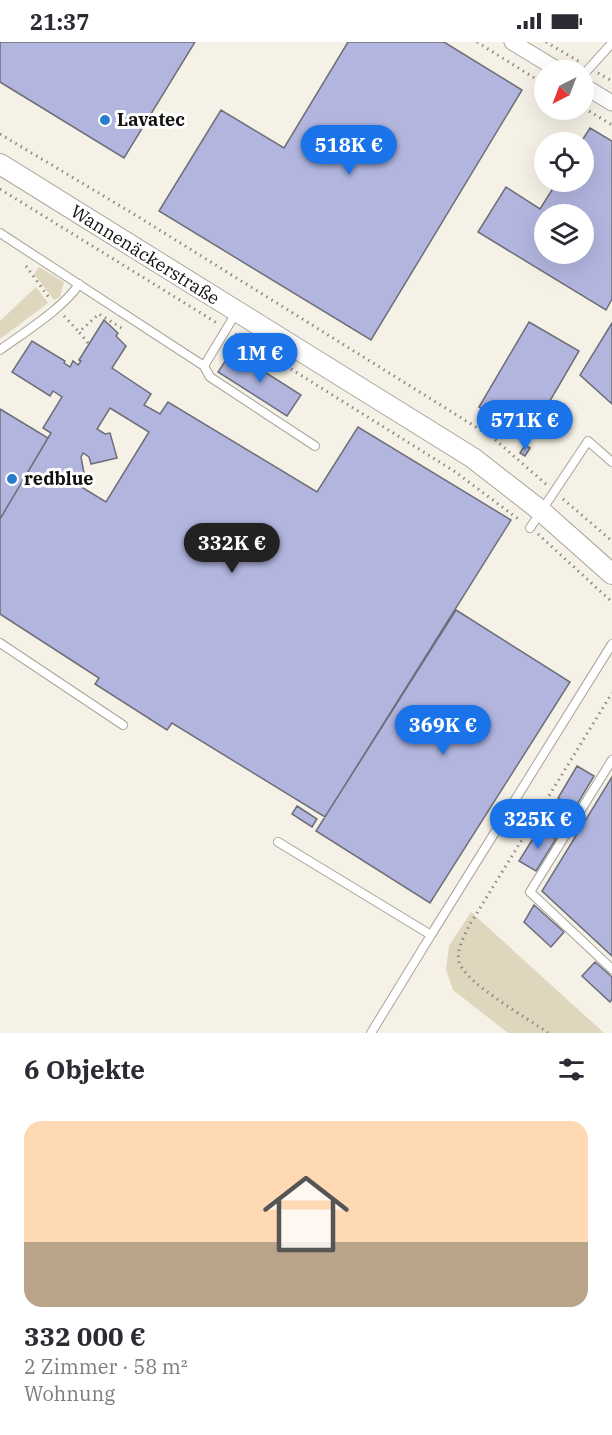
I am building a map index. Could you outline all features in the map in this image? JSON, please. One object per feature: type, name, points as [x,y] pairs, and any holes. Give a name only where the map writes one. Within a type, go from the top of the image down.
[{"type":"street","points":[[512,42],[542,60]]},
{"type":"street","points":[[594,92],[612,103]]},
{"type":"street","name":"Wannenäckerstraße","points":[[0,164],[473,458],[541,511],[612,574]]},
{"type":"lane","points":[[594,63],[612,44]]},
{"type":"lane","points":[[0,233],[204,366],[210,377],[315,446]]},
{"type":"lane","points":[[0,350],[57,308],[73,294],[79,284]]},
{"type":"lane","points":[[204,366],[237,312]]},
{"type":"lane","points":[[530,528],[588,441],[612,462]]},
{"type":"lane","points":[[0,642],[123,724]]},
{"type":"lane","points":[[371,1033],[612,644]]},
{"type":"lane","points":[[612,760],[530,892],[612,969]]},
{"type":"lane","points":[[278,842],[431,934]]},
{"type":"path","points":[[477,42],[534,78]]},
{"type":"path","points":[[594,114],[612,125]]},
{"type":"path","points":[[0,134],[137,216],[492,437],[612,541]]},
{"type":"path","points":[[0,189],[454,471],[530,528],[612,602]]},
{"type":"path","points":[[26,266],[57,308],[88,343]]},
{"type":"path","points":[[79,332],[99,314],[123,329],[124,326]]},
{"type":"path","points":[[548,1033],[472,981],[459,961],[460,946],[469,926],[612,693]]},
{"type":"shaded area","points":[[39,267],[64,282],[60,297],[54,300],[34,274]]},
{"type":"shaded area","points":[[36,287],[48,303],[0,339],[0,321]]},
{"type":"shaded area","points":[[471,912],[604,1033],[508,1033],[453,990],[446,970],[449,946]]},
{"type":"building","name":"Lavatec","points":[[0,42],[195,42],[124,158],[0,82]]},
{"type":"building","points":[[348,42],[444,42],[522,90],[371,340],[159,211],[221,110],[284,148]]},
{"type":"building","points":[[590,128],[612,141],[612,299],[606,310],[478,232],[506,187],[534,205],[534,264],[594,264],[594,204],[543,204],[551,192],[594,192],[594,132],[587,132]]},
{"type":"building","points":[[104,320],[118,333],[116,336],[126,346],[112,368],[151,394],[144,405],[160,414],[168,402],[317,492],[358,427],[511,520],[325,817],[172,723],[167,730],[95,684],[99,678],[0,614],[0,519],[51,433],[43,428],[62,397],[53,391],[50,396],[12,372],[32,341],[65,361],[64,363],[70,367],[73,361],[78,365],[81,361],[79,360]],"holes":[[[110,408],[149,432],[106,502],[65,477],[84,473],[81,457],[83,453],[89,457],[91,464],[117,458],[110,433],[105,434],[97,429]]]},
{"type":"building","points":[[529,322],[579,351],[529,437],[479,407]]},
{"type":"building","points":[[612,323],[612,404],[580,375]]},
{"type":"building","points":[[232,351],[301,395],[287,416],[218,372]]},
{"type":"building","name":"redblue","points":[[0,409],[48,438],[0,519]]},
{"type":"building","points":[[525,445],[530,448],[525,456],[520,453]]},
{"type":"building","points":[[456,610],[570,682],[430,903],[316,831]]},
{"type":"building","points":[[577,766],[594,776],[575,808],[558,798]]},
{"type":"building","points":[[612,777],[612,956],[542,891]]},
{"type":"building","points":[[297,806],[317,819],[312,827],[292,814]]},
{"type":"building","points":[[539,829],[556,839],[536,871],[519,861]]},
{"type":"building","points":[[534,905],[564,932],[551,947],[524,922]]},
{"type":"building","points":[[595,962],[612,977],[610,1002],[582,976]]},
{"type":"place","name":"Lavatec","points":[[105,120]]},
{"type":"place","name":"redblue","points":[[12,479]]}]
